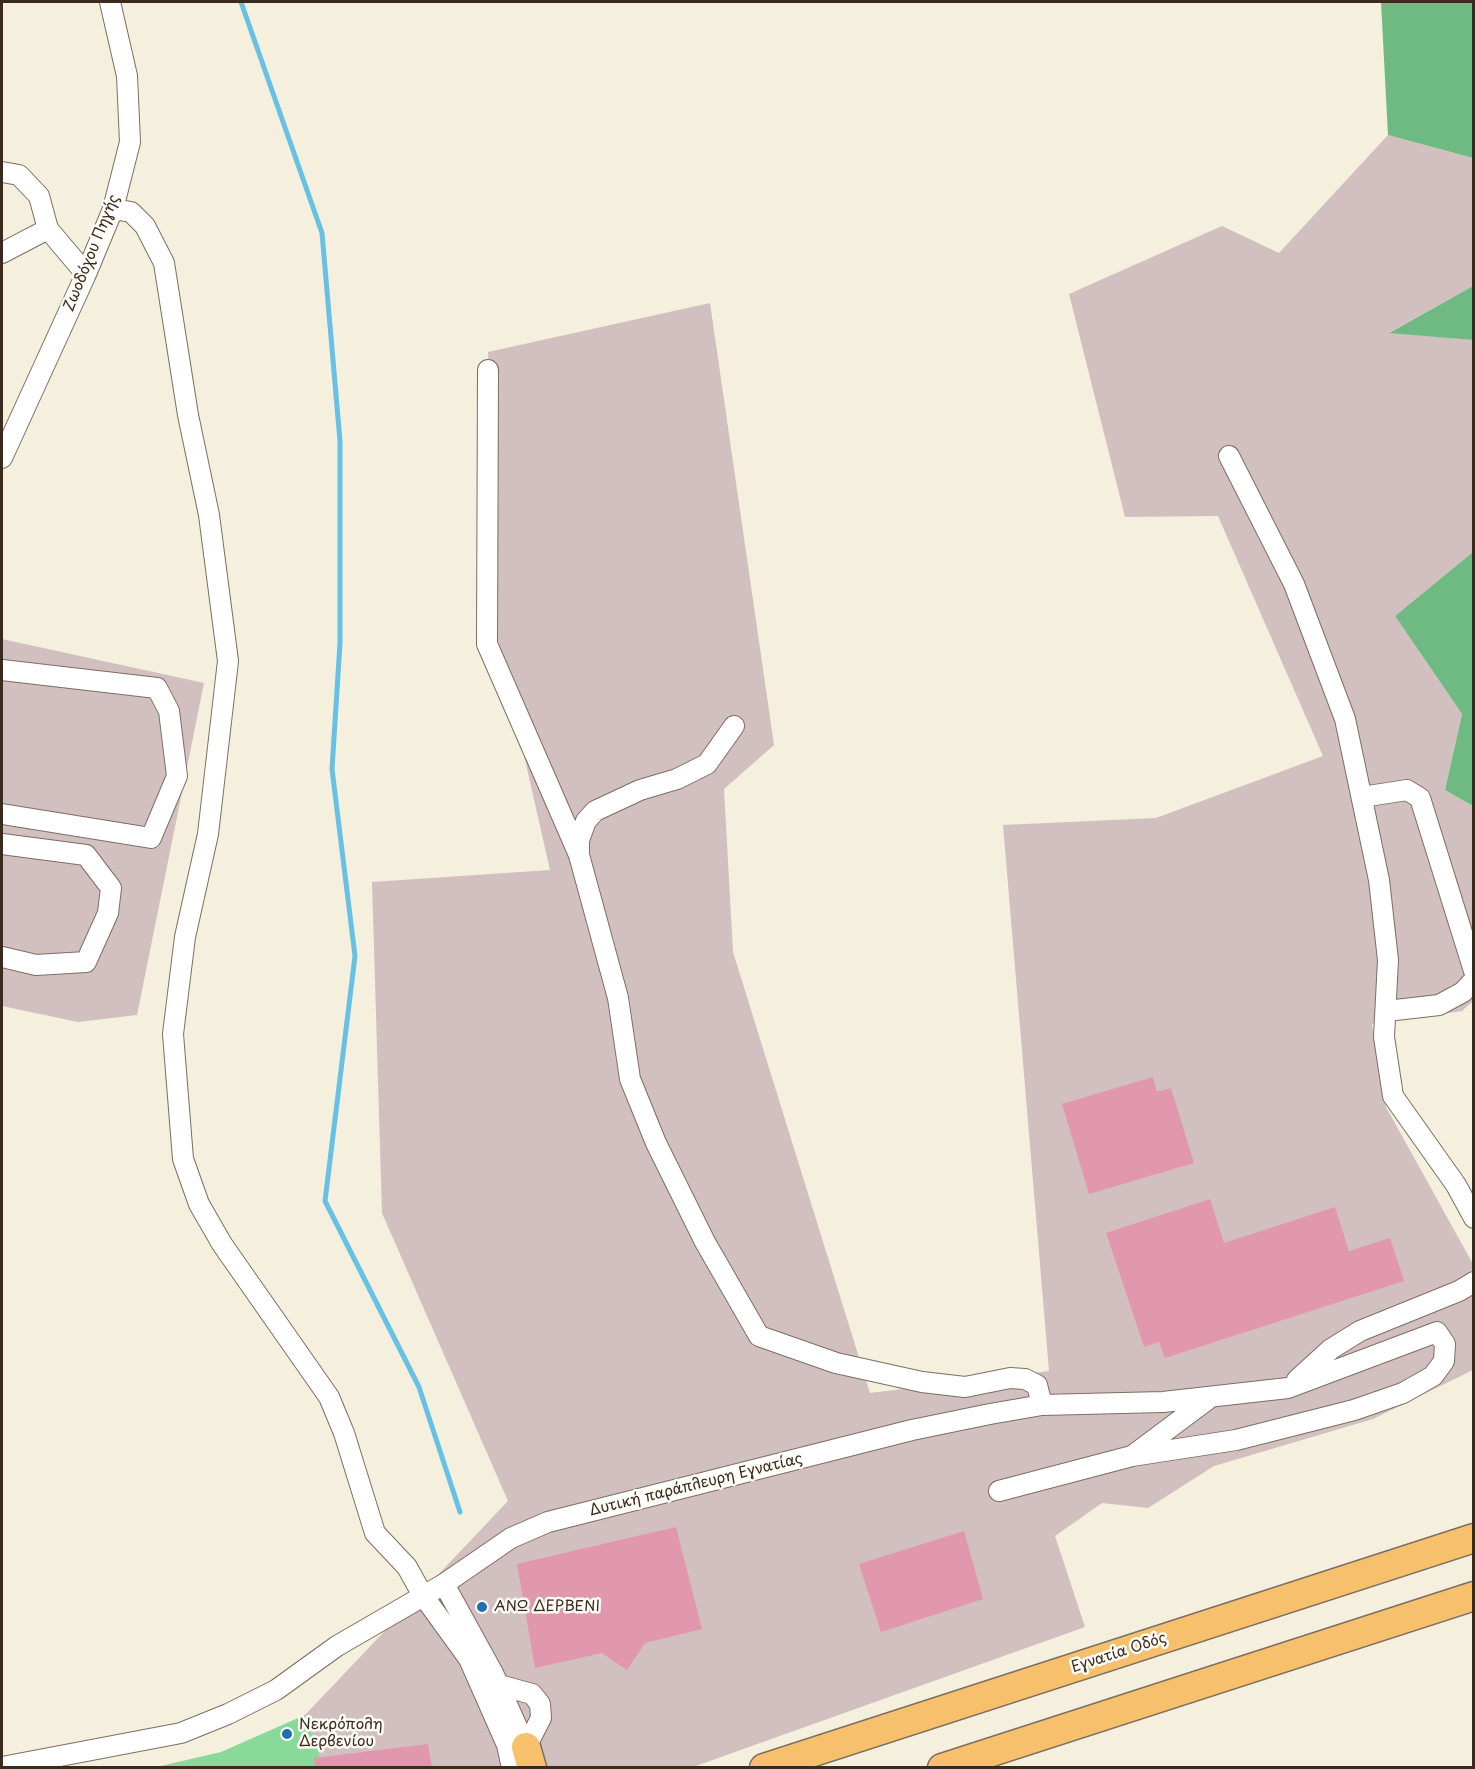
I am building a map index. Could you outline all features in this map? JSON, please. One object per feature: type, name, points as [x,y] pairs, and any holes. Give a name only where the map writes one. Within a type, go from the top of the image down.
[{"type":"highway","name":"Εγνατία Οδός","points":[[764,1767],[1473,1539]]},
{"type":"highway","points":[[942,1767],[1473,1596]]},
{"type":"street","name":"Ζωοδόχου Πηγής","points":[[2,458],[86,274],[112,209],[130,142],[127,76],[110,2]]},
{"type":"street","points":[[2,172],[19,175],[39,196],[48,229],[86,274]]},
{"type":"street","points":[[112,209],[131,212],[145,226],[164,263],[188,415],[209,515],[228,661],[208,834],[185,937],[173,1034],[183,1159],[199,1204],[222,1244],[329,1397],[344,1432],[375,1533],[407,1567],[422,1594],[469,1659],[507,1745],[523,1761]]},
{"type":"street","points":[[2,253],[48,229]]},
{"type":"street","points":[[488,370],[487,644],[579,855],[618,998],[630,1079],[656,1143],[705,1242],[759,1336],[836,1363],[922,1382],[965,1387],[1010,1378],[1025,1379],[1036,1385],[1042,1406]]},
{"type":"street","points":[[1229,456],[1294,584],[1345,719],[1379,880],[1389,960],[1384,1037],[1393,1096],[1456,1185],[1473,1218]]},
{"type":"street","points":[[2,670],[157,688],[169,711],[177,776],[151,838],[2,814]]},
{"type":"street","points":[[579,855],[579,840],[586,821],[595,811],[640,790],[676,779],[707,764],[734,726]]},
{"type":"street","points":[[1362,797],[1407,790],[1420,798],[1473,971]]},
{"type":"street","points":[[2,844],[86,855],[111,888],[108,913],[86,962],[36,965],[2,957]]},
{"type":"street","points":[[1387,1011],[1439,1005],[1463,992],[1473,980]]},
{"type":"street","points":[[1288,1388],[1331,1349],[1360,1331],[1459,1291],[1473,1282]]},
{"type":"street","name":"Δυτική παράπλευρη Εγνατίας","points":[[2,1767],[181,1733],[228,1714],[276,1690],[337,1646],[422,1594],[444,1584],[511,1538],[548,1522],[912,1430],[1042,1406],[1163,1402],[1288,1388],[1437,1332],[1445,1344],[1444,1361],[1433,1376],[1403,1393],[1354,1410],[1236,1440],[1132,1456]]},
{"type":"street","points":[[999,1491],[1132,1456],[1211,1397]]},
{"type":"street","points":[[444,1584],[499,1685],[523,1761]]},
{"type":"street","points":[[499,1685],[532,1694],[540,1704],[541,1719],[523,1761]]},
{"type":"shaded area","points":[[1388,135],[1473,158],[1473,286],[1390,332],[1473,340],[1473,552],[1395,616],[1462,714],[1445,790],[1473,806],[1473,1001],[1462,1011],[1372,1024],[1386,1107],[1473,1264],[1473,1370],[1373,1419],[1214,1466],[1148,1508],[1102,1503],[1055,1536],[1085,1627],[693,1767],[324,1767],[305,1715],[508,1501],[382,1213],[372,882],[550,870],[497,636],[488,352],[710,303],[774,745],[724,789],[733,952],[870,1393],[1049,1371],[1003,825],[1156,818],[1323,756],[1218,516],[1125,517],[1069,294],[1222,226],[1279,253]]},
{"type":"shaded area","points":[[2,639],[204,683],[137,1015],[78,1022],[2,1006]]},
{"type":"green space","points":[[1381,2],[1473,2],[1473,158],[1388,135]]},
{"type":"green space","points":[[1473,286],[1473,340],[1389,333]]},
{"type":"green space","points":[[1473,552],[1473,806],[1445,790],[1462,714],[1395,616]]},
{"type":"green space","name":"Νεκρόπολη Δερβενίου","points":[[305,1715],[324,1767],[152,1768],[221,1752]]},
{"type":"building","points":[[1153,1077],[1157,1092],[1171,1088],[1194,1163],[1089,1194],[1062,1104]]},
{"type":"building","points":[[1210,1199],[1224,1243],[1335,1207],[1349,1251],[1390,1238],[1404,1281],[1165,1358],[1159,1342],[1144,1347],[1106,1233]]},
{"type":"building","points":[[676,1527],[702,1629],[645,1643],[627,1670],[602,1653],[535,1668],[517,1564]]},
{"type":"building","points":[[964,1531],[983,1599],[881,1632],[859,1564]]},
{"type":"building","points":[[428,1744],[432,1767],[315,1767],[314,1758]]},
{"type":"waterway","points":[[241,2],[322,233],[340,441],[340,643],[332,769],[355,956],[325,1201],[419,1387],[460,1512]]},
{"type":"place","name":"ΑΝΩ ΔΕΡΒΕΝΙ","points":[[482,1607]]},
{"type":"place","name":"Νεκρόπολη Δερβενίου","points":[[287,1734]]}]
